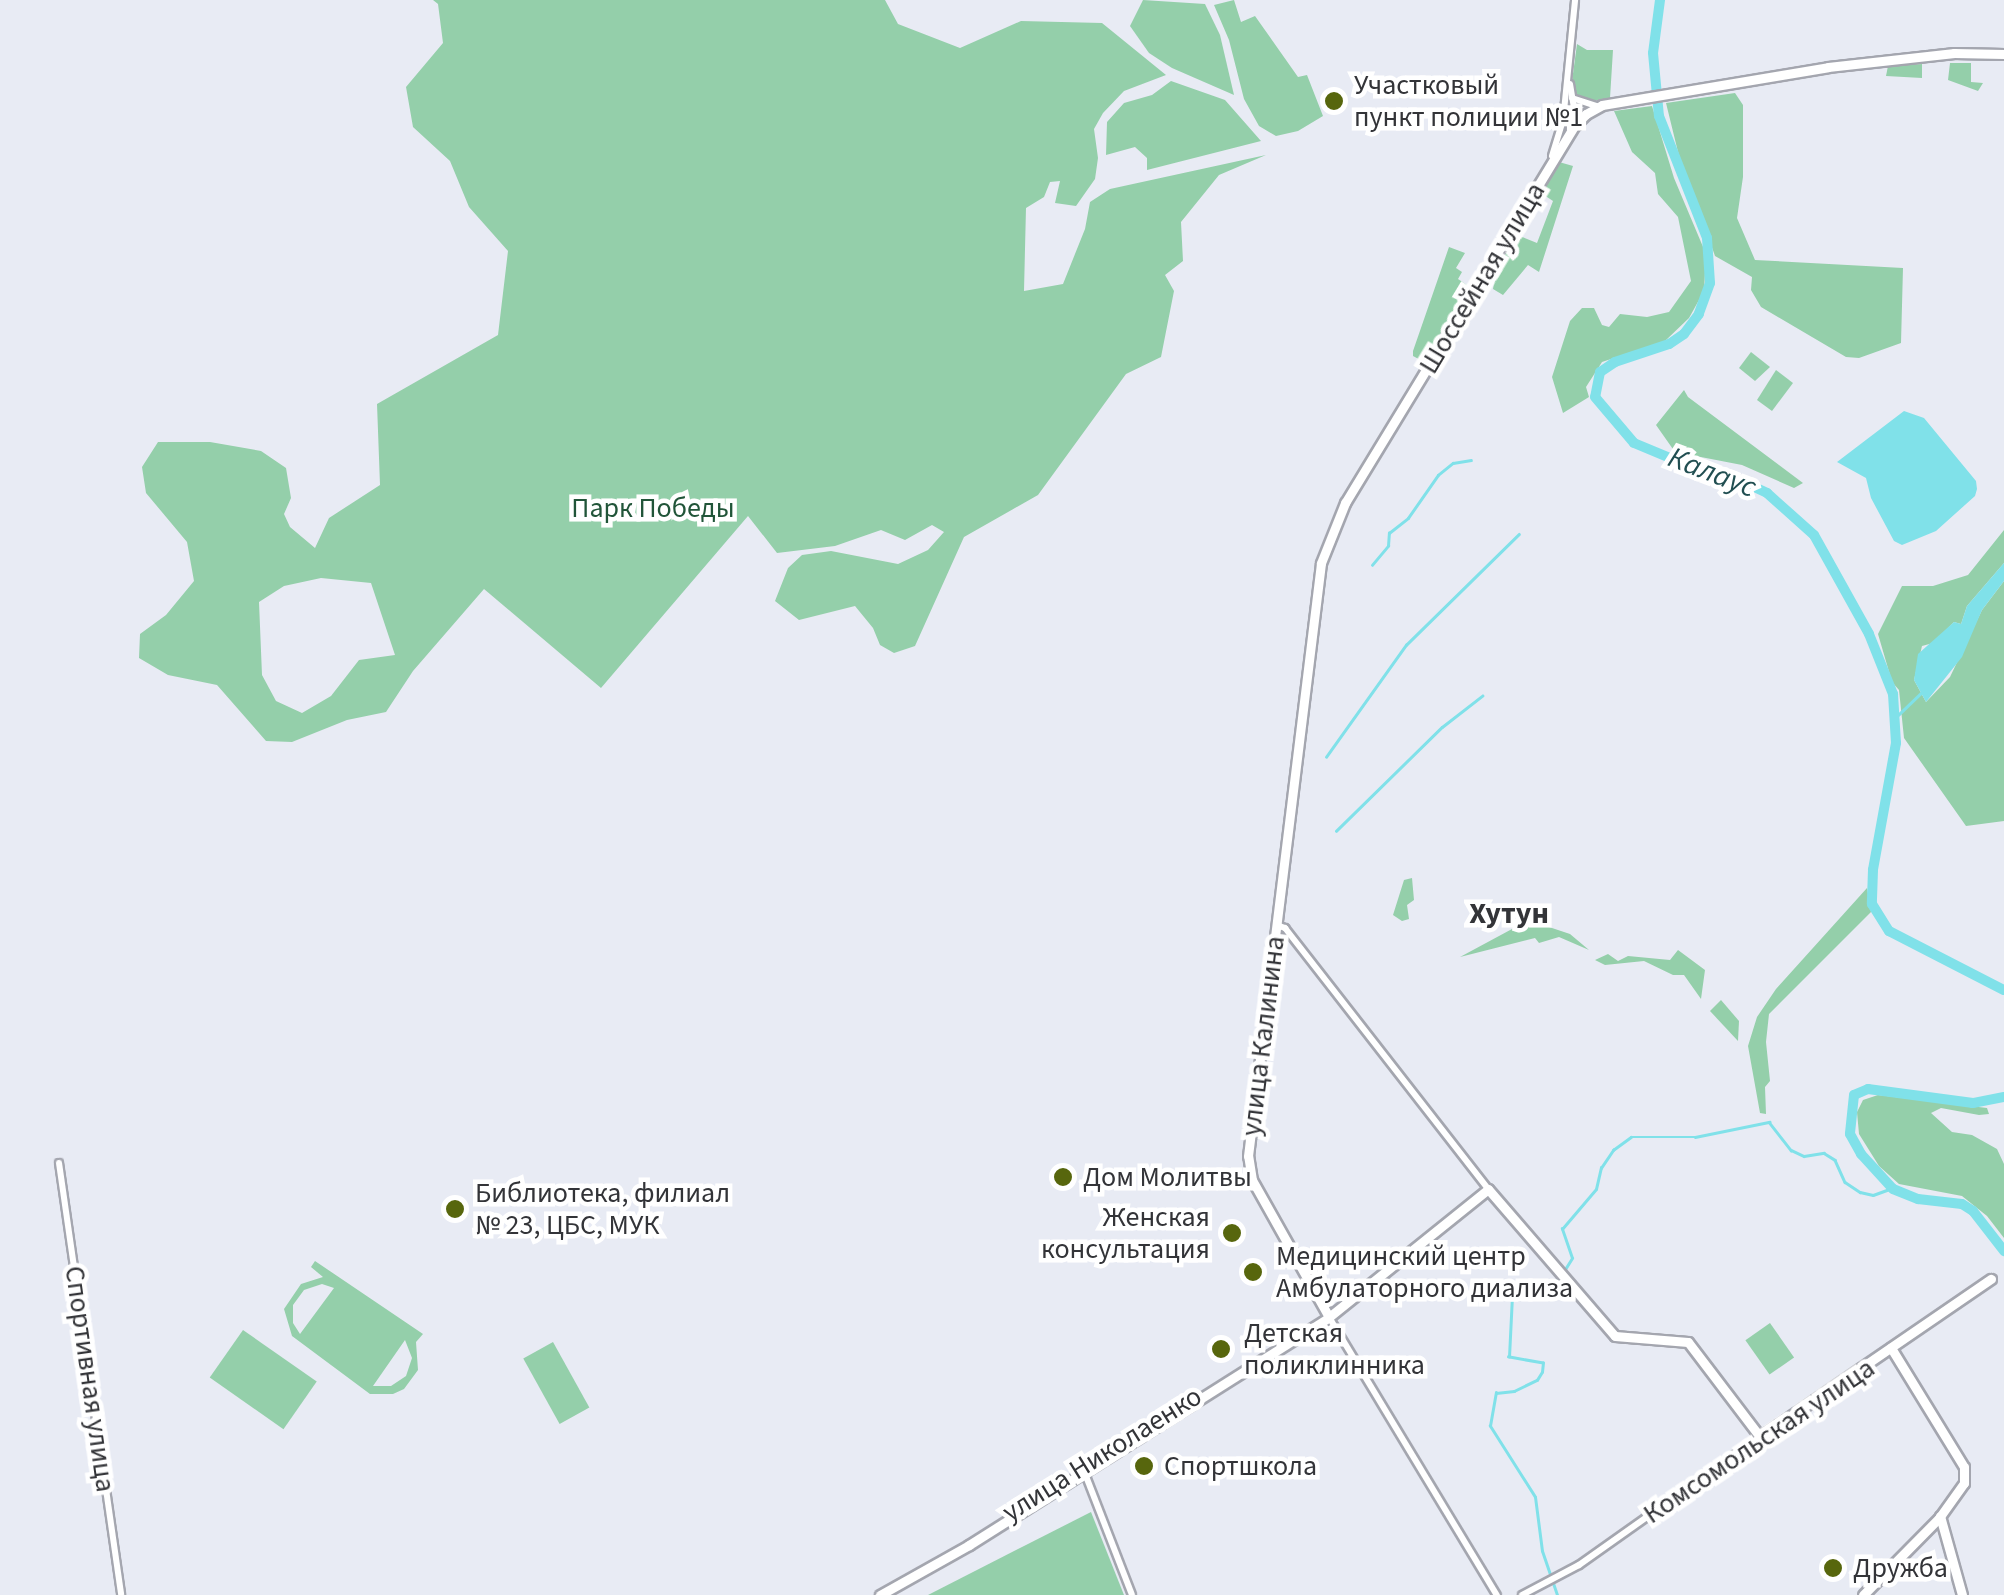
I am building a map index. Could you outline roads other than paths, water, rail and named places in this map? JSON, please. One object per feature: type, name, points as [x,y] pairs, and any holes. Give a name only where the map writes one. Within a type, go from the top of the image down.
[{"type":"main road","points":[[1278,925],[1324,564],[1348,504],[1576,126],[1598,106],[1898,58],[2004,54]]},
{"type":"main road","points":[[1576,126],[1599,110],[1631,101]]},
{"type":"main road","name":"Шоссейная улица","points":[[1390,429],[1576,126]]},
{"type":"main road","name":"улица Калинина","points":[[1332,1315],[1252,1180],[1248,1156],[1321,563],[1345,503],[1390,429]]},
{"type":"main road","points":[[1488,1189],[1566,1284],[1615,1336],[1688,1342],[1760,1437]]},
{"type":"main road","name":"улица Николаенко","points":[[877,1595],[969,1545],[1083,1468],[1332,1315],[1488,1189]]},
{"type":"main road","name":"Комсомольская улица","points":[[1760,1437],[2004,1271]]},
{"type":"main road","points":[[1863,1595],[1959,1493],[1964,1467],[1892,1348]]},
{"type":"main road","points":[[1940,1516],[1962,1595]]},
{"type":"street","points":[[1546,171],[1563,122],[1575,0]]},
{"type":"street","points":[[1568,70],[1576,126]]},
{"type":"street","points":[[1566,84],[1576,126]]},
{"type":"street","points":[[1572,97],[1598,106]]},
{"type":"street","points":[[1278,925],[1488,1189]]},
{"type":"street","name":"Спортивная улица","points":[[59,1163],[121,1595]]},
{"type":"street","name":"улица Калинина","points":[[1332,1315],[1496,1595]]},
{"type":"street","name":"Комсомольская улица","points":[[1522,1595],[1579,1564],[1760,1437]]},
{"type":"street","points":[[1083,1468],[1132,1595]]},
{"type":"water","points":[[1904,411],[1924,418],[1976,481],[1977,489],[1975,496],[1936,531],[1902,545],[1894,541],[1871,498],[1866,478],[1837,462]]},
{"type":"water","points":[[2004,563],[2004,581],[1982,610],[1962,657],[1926,702],[1914,680],[1918,654],[1954,622],[1961,624],[1967,606]]},
{"type":"waterway","name":"Калаус","points":[[1660,0],[1653,53],[1659,116],[1707,238],[1710,283],[1699,314],[1684,334],[1600,372],[1595,397],[1634,443],[1735,485],[1750,485],[1767,493],[1814,535],[1869,634],[1893,694],[1896,743],[1873,870],[1872,904],[1889,931],[2004,990]]},
{"type":"waterway","points":[[1372,565],[1388,546],[1389,533],[1408,518],[1438,475],[1453,463],[1471,460]]},
{"type":"waterway","points":[[1326,757],[1406,645],[1519,534]]},
{"type":"waterway","points":[[1895,718],[1921,693]]},
{"type":"waterway","points":[[1336,831],[1442,727],[1482,696]]},
{"type":"waterway","name":"Калаус","points":[[2004,1097],[1973,1103],[1868,1089],[1854,1095],[1850,1134],[1861,1154],[1893,1189],[1918,1199],[1962,1204],[1973,1211],[2004,1251]]},
{"type":"waterway","points":[[1564,1271],[1572,1258],[1562,1229],[1596,1189],[1601,1168],[1613,1150],[1631,1137],[1695,1137],[1769,1122],[1791,1150],[1804,1156],[1824,1153],[1835,1160],[1845,1182],[1860,1192],[1873,1195],[1892,1188]]},
{"type":"waterway","points":[[1557,1595],[1542,1551],[1535,1497],[1490,1426],[1496,1393],[1514,1391],[1537,1380],[1542,1372],[1543,1363],[1509,1357],[1512,1295],[1532,1288],[1549,1290],[1559,1277]]},
{"type":"place","name":"Участковый пункт полиции №1","points":[[1334,101]]},
{"type":"place","name":"Дом Молитвы","points":[[1063,1177]]},
{"type":"place","name":"Библиотека, филиал № 23, ЦБС, МУК","points":[[455,1209]]},
{"type":"place","name":"Женская консультация","points":[[1232,1233]]},
{"type":"place","name":"Медицинский центр Амбулаторного диализа","points":[[1253,1272]]},
{"type":"place","name":"Детская поликлинника","points":[[1221,1349]]},
{"type":"place","name":"Спортшкола","points":[[1144,1466]]},
{"type":"place","name":"Дружба","points":[[1833,1568]]},
{"type":"district","name":"Хутун","points":[[1509,914]]},
{"type":"park label","name":"Парк Победы","points":[[653,508]]}]
